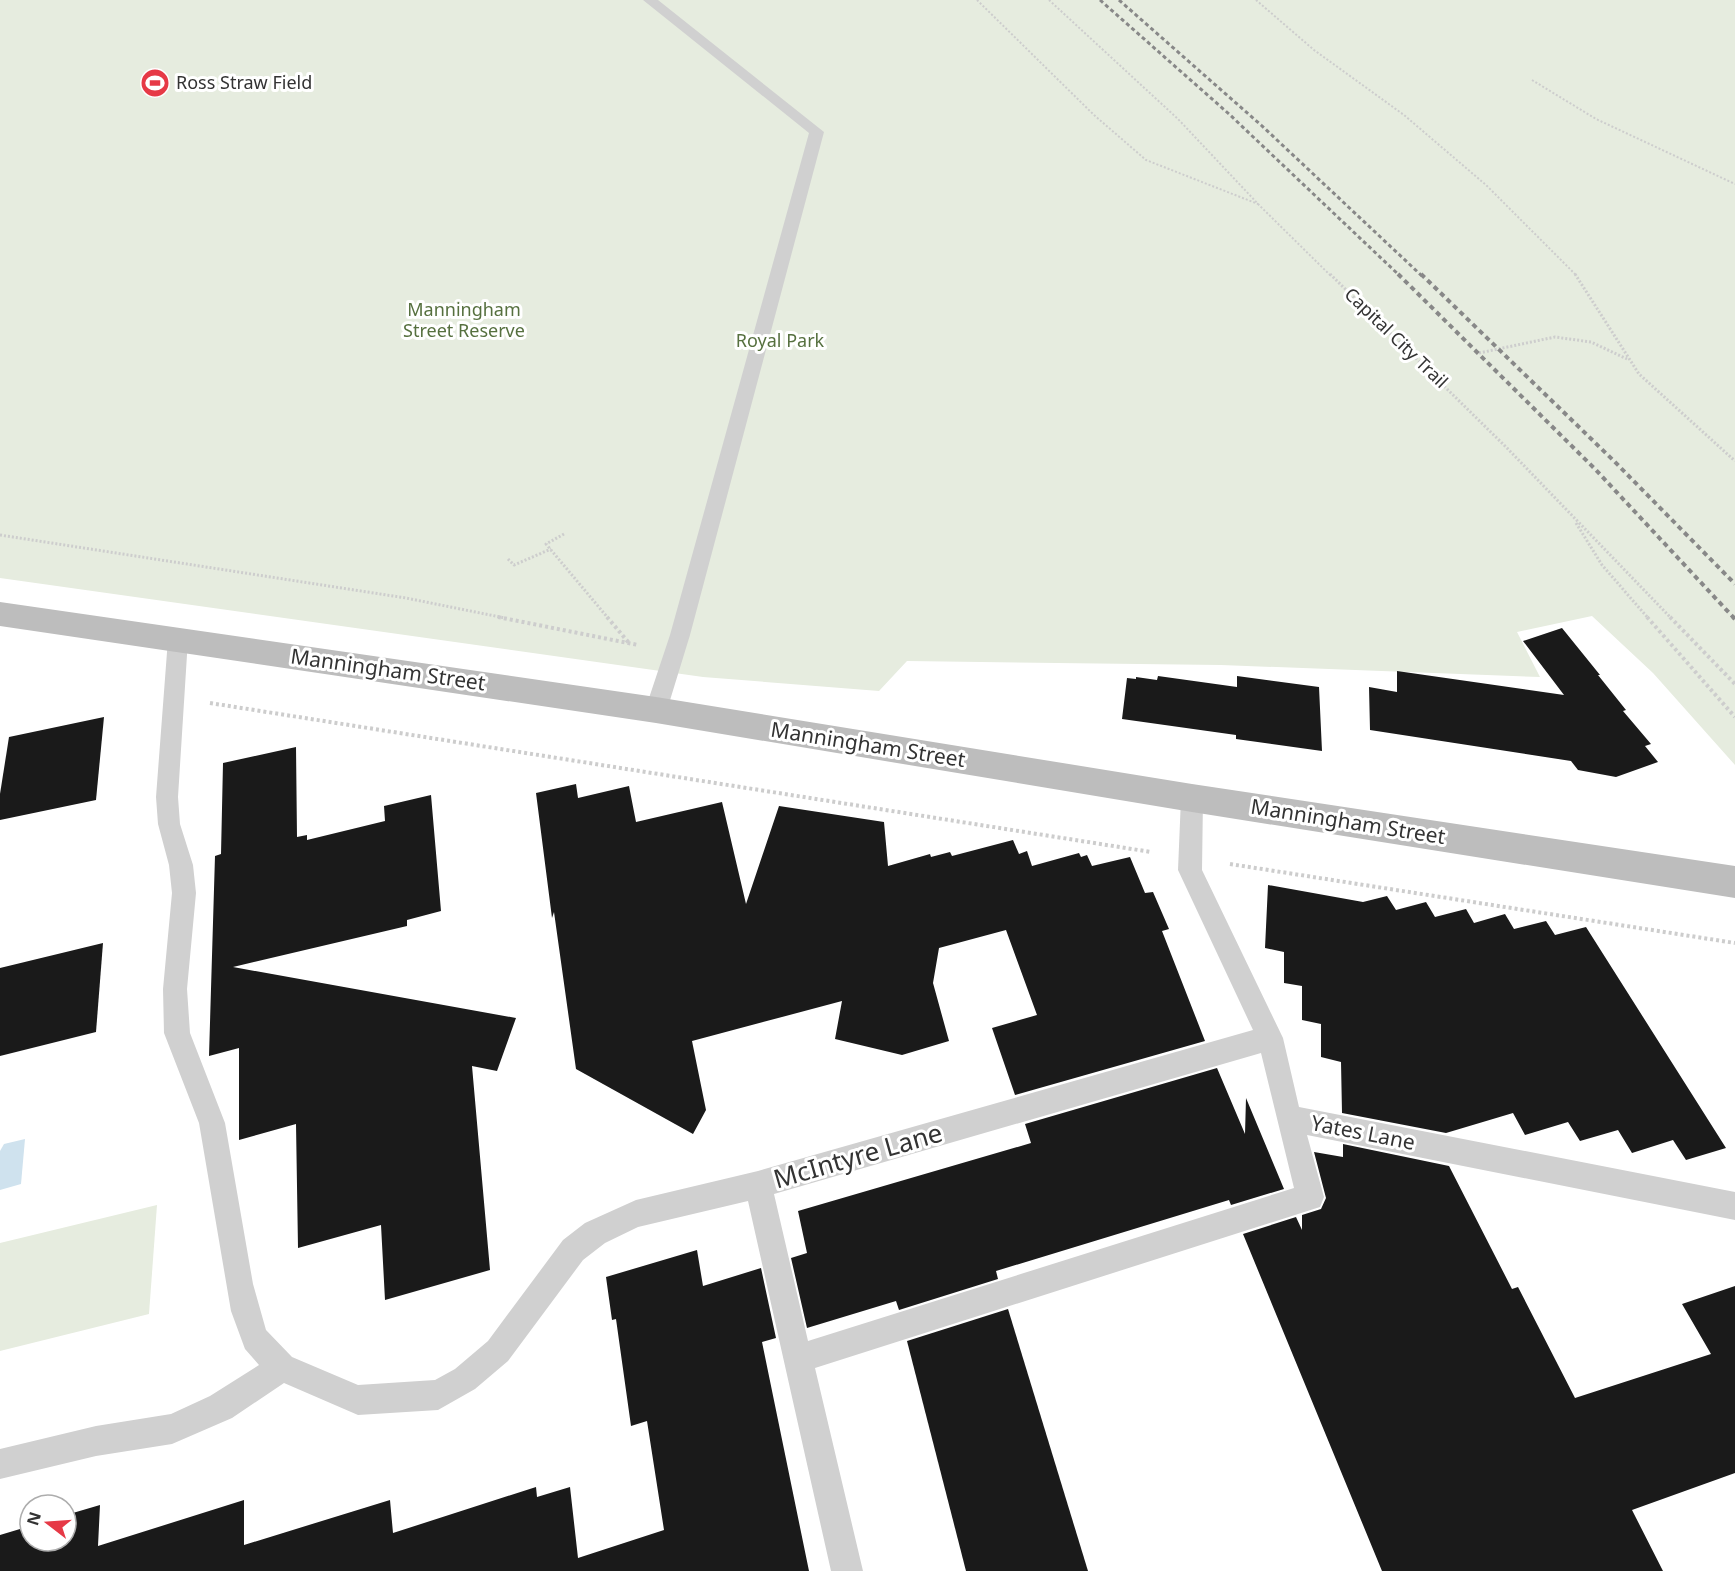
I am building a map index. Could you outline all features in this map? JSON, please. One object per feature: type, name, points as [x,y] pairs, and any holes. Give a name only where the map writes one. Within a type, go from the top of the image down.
[{"type":"street","name":"Manningham Street","points":[[0,614],[656,710],[1192,798],[1735,882]]},
{"type":"lane","points":[[650,0],[816,132],[674,652],[656,710]]},
{"type":"lane","points":[[178,639],[167,797],[169,824],[181,865],[184,893],[175,989],[177,1033],[212,1123],[245,1311],[255,1340],[282,1367],[358,1400],[438,1395],[465,1379],[498,1352],[573,1251],[595,1233],[636,1214],[758,1185]]},
{"type":"lane","name":"Yates Lane","points":[[1192,798],[1190,870],[1270,1038],[1289,1118],[1735,1206]]},
{"type":"lane","name":"McIntyre Lane","points":[[847,1571],[758,1185],[1270,1038]]},
{"type":"lane","points":[[798,1359],[1310,1197],[1289,1118]]},
{"type":"lane","points":[[0,1464],[96,1441],[172,1429],[221,1407],[282,1367]]},
{"type":"path","points":[[977,0],[1094,115],[1146,160],[1260,206]]},
{"type":"path","name":"Capital City Trail","points":[[1049,0],[1178,119],[1260,206],[1490,430],[1735,684]]},
{"type":"path","points":[[1256,0],[1314,50],[1404,115],[1486,185],[1581,280],[1628,360],[1654,390],[1735,461]]},
{"type":"path","points":[[1532,80],[1596,119],[1735,184]]},
{"type":"path","points":[[1479,353],[1556,337],[1591,342],[1628,360]]},
{"type":"path","points":[[1572,516],[1602,565],[1735,717]]},
{"type":"path","points":[[564,534],[546,544],[630,644]]},
{"type":"path","points":[[0,535],[406,598],[674,652]]},
{"type":"path","points":[[508,559],[514,565],[550,549]]},
{"type":"path","points":[[174,698],[1735,943]]},
{"type":"green space","name":"Royal Park","points":[[0,0],[1735,0],[1735,765],[1653,673],[1592,616],[1517,632],[1540,677],[1221,665],[907,661],[879,691],[703,677],[0,578]]},
{"type":"green space","points":[[157,1205],[149,1314],[0,1351],[0,1243]]},
{"type":"water","points":[[25,1139],[21,1184],[0,1190],[0,1151],[4,1144]]},
{"type":"building","points":[[1562,628],[1626,710],[1623,711],[1651,744],[1645,746],[1658,762],[1616,777],[1578,770],[1571,761],[1370,730],[1369,687],[1397,692],[1397,671],[1564,695],[1523,641]]},
{"type":"building","points":[[1158,676],[1237,687],[1237,676],[1319,687],[1322,751],[1236,739],[1236,735],[1122,719],[1127,678],[1157,680]]},
{"type":"building","points":[[104,717],[96,800],[0,820],[0,794],[9,737]]},
{"type":"building","points":[[296,747],[297,837],[307,835],[307,840],[385,821],[384,806],[431,795],[441,911],[407,920],[407,926],[233,967],[516,1018],[497,1071],[472,1066],[490,1270],[385,1300],[381,1225],[298,1248],[296,1124],[239,1140],[239,1048],[209,1056],[215,856],[221,854],[223,763]]},
{"type":"building","points":[[576,784],[578,798],[629,786],[636,822],[722,802],[746,904],[779,806],[884,822],[888,866],[930,854],[931,857],[950,852],[952,856],[1013,840],[1019,854],[1027,851],[1032,866],[1079,853],[1081,857],[1087,855],[1092,866],[1130,857],[1145,893],[1153,892],[1169,929],[1162,931],[1205,1041],[1015,1095],[992,1028],[1037,1015],[1006,930],[939,948],[933,983],[949,1041],[902,1055],[835,1039],[842,1001],[692,1041],[706,1110],[693,1134],[576,1069],[554,912],[552,918],[536,793]]},
{"type":"building","points":[[1268,885],[1363,902],[1387,896],[1396,910],[1426,902],[1435,917],[1466,909],[1474,923],[1505,914],[1514,929],[1546,921],[1555,935],[1586,927],[1726,1148],[1686,1160],[1673,1140],[1632,1153],[1618,1130],[1580,1141],[1568,1122],[1525,1135],[1513,1113],[1446,1133],[1342,1113],[1341,1062],[1321,1057],[1321,1024],[1302,1020],[1302,986],[1284,983],[1284,952],[1265,948]]},
{"type":"building","points":[[103,943],[96,1032],[0,1056],[0,968]]},
{"type":"building","points":[[1217,1068],[1245,1134],[1246,1098],[1284,1189],[1231,1205],[1229,1200],[996,1271],[998,1279],[899,1310],[896,1301],[807,1328],[791,1258],[807,1253],[798,1211],[1031,1143],[1025,1124]]},
{"type":"building","points":[[1343,1144],[1449,1166],[1512,1289],[1518,1287],[1575,1398],[1711,1354],[1682,1304],[1735,1286],[1735,1473],[1632,1510],[1663,1571],[1382,1571],[1243,1234],[1296,1217],[1302,1230],[1302,1215],[1321,1209],[1326,1198],[1314,1152],[1343,1157]]},
{"type":"building","points":[[697,1250],[703,1286],[761,1268],[776,1338],[762,1342],[809,1571],[0,1571],[0,1535],[18,1530],[18,1553],[78,1553],[78,1511],[100,1505],[98,1546],[244,1500],[244,1545],[390,1500],[393,1533],[536,1487],[537,1497],[570,1487],[578,1558],[664,1530],[647,1421],[631,1426],[616,1319],[612,1320],[606,1277]]},
{"type":"building","points":[[1008,1309],[1088,1571],[966,1571],[907,1341]]},
{"type":"railway","points":[[1100,0],[1229,114],[1400,276]]},
{"type":"railway","points":[[1119,0],[1261,125],[1422,276]]},
{"type":"railway","points":[[1398,274],[1596,470],[1734,618]]},
{"type":"railway","points":[[1421,274],[1614,461],[1735,584]]},
{"type":"place","name":"Ross Straw Field","points":[[155,83]]},
{"type":"park label","name":"Manningham Street Reserve","points":[[464,320]]}]
